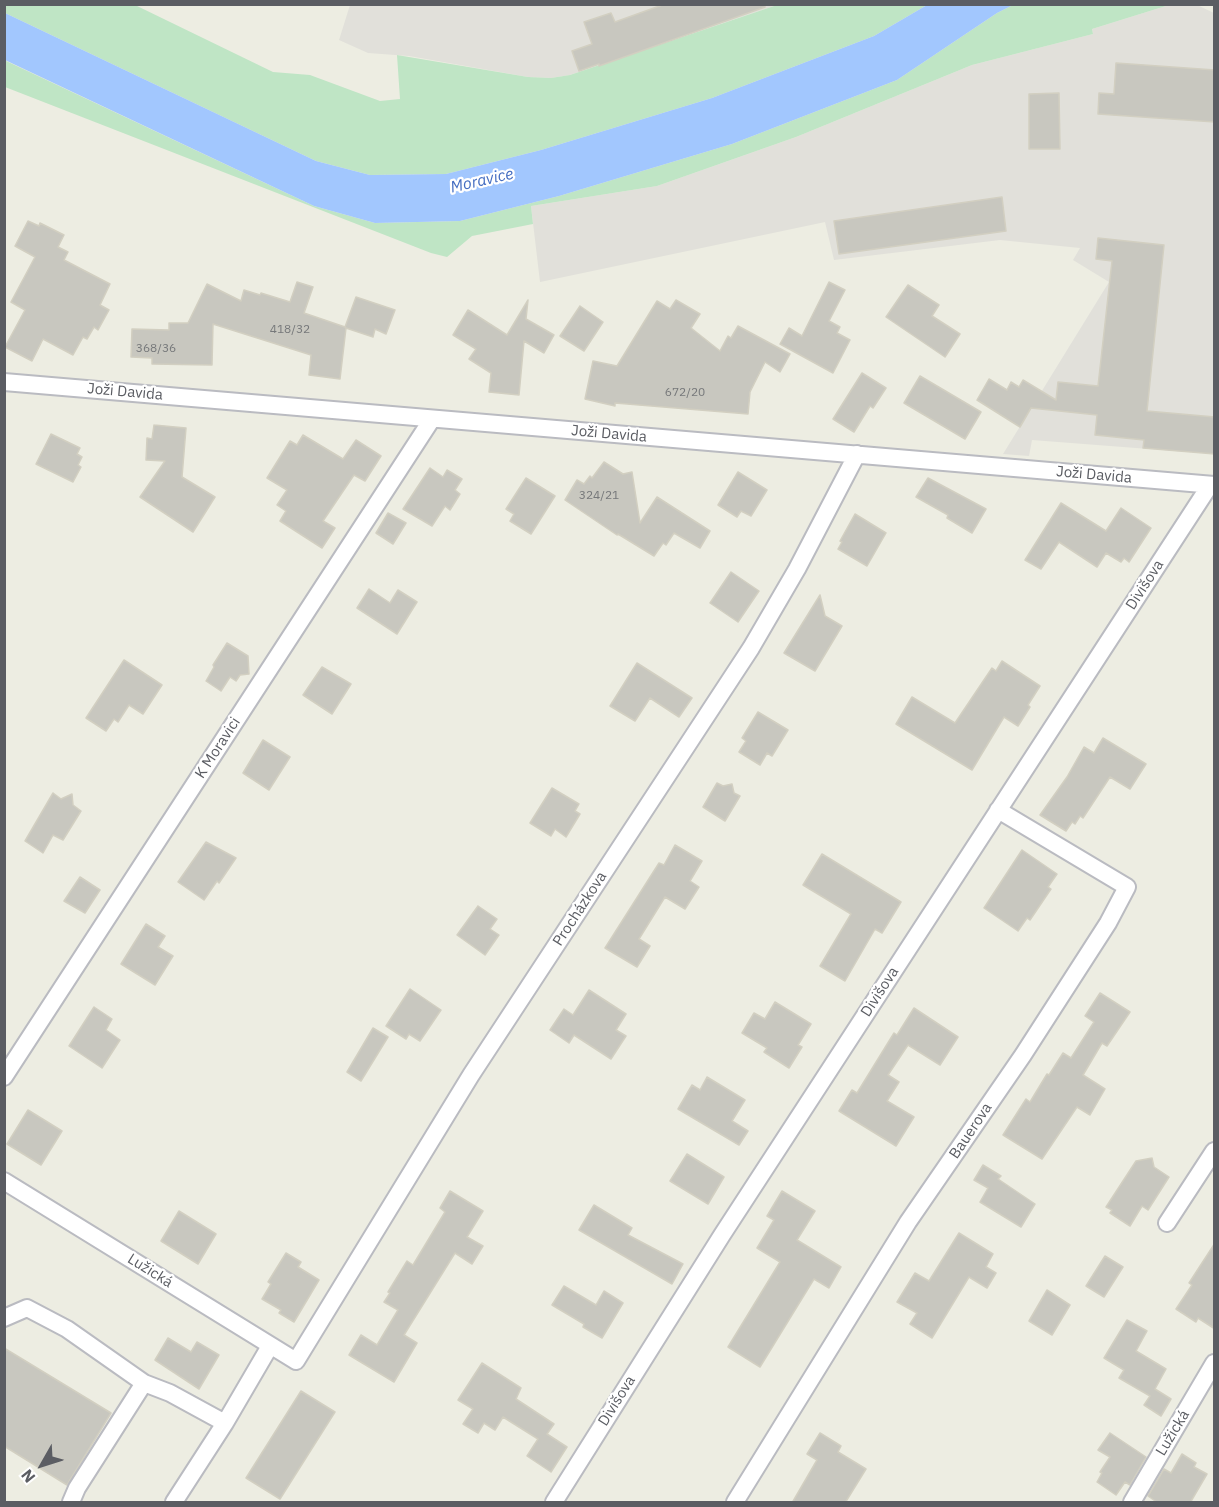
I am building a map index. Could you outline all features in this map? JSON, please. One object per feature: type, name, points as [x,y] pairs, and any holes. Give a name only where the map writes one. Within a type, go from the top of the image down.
[{"type":"street","name":"Joži Davida","points":[[4,382],[1212,485]]},
{"type":"street","name":"K Moravici","points":[[4,1077],[432,419]]},
{"type":"street","name":"Procházkova","points":[[296,1361],[471,1075],[751,648],[797,569],[857,454]]},
{"type":"street","name":"Divišova","points":[[554,1503],[722,1235],[1212,485]]},
{"type":"street","name":"Bauerova","points":[[735,1503],[908,1222],[1029,1045],[1108,923],[1127,887],[998,810]]},
{"type":"street","points":[[1167,1223],[1215,1151]]},
{"type":"street","name":"Lužická","points":[[4,1181],[296,1361]]},
{"type":"street","points":[[4,1318],[27,1308],[67,1329],[144,1383],[171,1393],[225,1423]]},
{"type":"street","points":[[174,1503],[270,1346]]},
{"type":"street","name":"Lužická","points":[[1132,1503],[1215,1363]]},
{"type":"street","points":[[71,1503],[77,1488],[144,1383]]},
{"type":"shaded area","points":[[350,5],[777,5],[570,75],[551,78],[528,77],[409,56],[368,53],[339,40]]},
{"type":"shaded area","points":[[1169,5],[1197,5],[1214,13],[1214,454],[1032,440],[1029,456],[1003,454],[1109,282],[1073,260],[1080,248],[1000,240],[834,260],[825,222],[540,282],[531,206],[657,186],[796,137],[972,65],[1093,34],[1092,29]]},
{"type":"green space","points":[[4,5],[135,5],[273,72],[310,75],[380,101],[400,99],[397,55],[528,77],[551,78],[570,75],[777,5],[927,5],[874,36],[712,98],[541,150],[446,174],[370,175],[316,161],[5,13]]},
{"type":"green space","points":[[1013,5],[1169,5],[1092,29],[1093,34],[972,65],[796,137],[657,186],[531,206],[533,224],[472,236],[447,257],[431,253],[5,87],[4,60],[314,206],[375,223],[460,221],[559,196],[732,144],[897,80],[997,13]]},
{"type":"water","name":"Moravice","points":[[927,5],[1013,5],[997,13],[897,80],[732,144],[559,196],[460,221],[375,223],[314,206],[5,60],[5,13],[316,161],[370,175],[446,174],[541,150],[712,98],[874,36]]},
{"type":"building","points":[[665,4],[765,4],[765,7],[579,71],[572,51],[592,44],[584,22],[611,13],[615,22]]},
{"type":"building","points":[[1116,63],[1215,70],[1215,122],[1098,114],[1099,93],[1114,94]]},
{"type":"building","points":[[1059,93],[1060,149],[1029,149],[1029,94]]},
{"type":"building","points":[[1002,197],[1006,231],[839,254],[834,221]]},
{"type":"building","points":[[28,221],[39,226],[40,223],[64,235],[58,247],[68,252],[64,260],[110,284],[100,305],[109,310],[98,330],[94,327],[87,339],[83,337],[73,355],[43,339],[32,361],[5,347],[25,310],[11,302],[35,257],[15,246]]},
{"type":"building","points":[[1098,238],[1164,245],[1147,411],[1215,417],[1215,454],[1143,448],[1144,440],[1095,435],[1097,415],[1031,408],[1020,427],[977,400],[989,379],[1007,390],[1011,382],[1019,387],[1023,380],[1056,400],[1058,382],[1098,386],[1112,261],[1096,259]]},
{"type":"building","points":[[297,282],[313,287],[304,313],[345,327],[356,297],[395,310],[386,334],[375,329],[373,337],[346,328],[340,379],[309,375],[311,355],[213,324],[212,365],[152,364],[152,358],[131,357],[132,329],[169,330],[169,323],[188,323],[207,284],[241,301],[244,290],[290,302]]},
{"type":"building","points":[[829,282],[845,290],[829,321],[840,327],[837,333],[850,340],[833,373],[780,344],[789,328],[802,336]]},
{"type":"building","points":[[908,285],[939,305],[932,316],[960,334],[945,357],[886,317]]},
{"type":"building","points":[[528,300],[526,319],[554,335],[544,353],[524,341],[519,395],[489,392],[491,373],[469,359],[476,349],[453,335],[468,310],[507,335]]},
{"type":"building","points":[[676,300],[700,314],[691,328],[720,351],[728,336],[731,338],[738,326],[790,354],[780,372],[765,362],[750,392],[748,414],[615,403],[615,406],[585,399],[593,361],[617,366],[657,301],[670,309]]},
{"type":"building","points":[[580,306],[603,322],[584,351],[560,336]]},
{"type":"building","points":[[862,373],[886,388],[873,408],[870,406],[854,432],[833,419]]},
{"type":"building","points":[[920,376],[981,412],[965,439],[904,403]]},
{"type":"building","points":[[154,425],[186,428],[182,477],[215,497],[193,532],[140,497],[165,461],[146,460],[147,438],[152,439]]},
{"type":"building","points":[[51,434],[80,448],[77,454],[82,457],[78,465],[81,467],[73,482],[36,464]]},
{"type":"building","points":[[303,435],[343,459],[356,440],[381,456],[365,481],[354,475],[323,521],[335,528],[322,548],[280,521],[286,511],[277,505],[287,490],[267,478],[290,441],[297,445]]},
{"type":"building","points":[[604,462],[623,474],[632,472],[640,523],[657,497],[710,531],[700,548],[674,533],[666,545],[663,543],[654,556],[617,535],[565,500],[577,480],[584,484],[590,476],[592,478]]},
{"type":"building","points":[[430,468],[443,477],[447,470],[462,479],[455,490],[460,494],[450,510],[445,506],[432,526],[403,509]]},
{"type":"building","points":[[738,472],[767,490],[751,516],[741,511],[737,517],[718,505]]},
{"type":"building","points":[[526,478],[555,496],[531,534],[510,521],[514,514],[506,509]]},
{"type":"building","points":[[928,478],[986,509],[972,533],[947,518],[948,515],[916,497]]},
{"type":"building","points":[[1061,503],[1106,531],[1121,508],[1151,528],[1129,562],[1124,558],[1121,562],[1106,553],[1097,567],[1059,542],[1041,569],[1025,560]]},
{"type":"building","points":[[388,513],[406,523],[393,544],[376,533]]},
{"type":"building","points":[[855,514],[886,533],[867,566],[838,549]]},
{"type":"building","points":[[731,572],[759,591],[738,622],[710,603]]},
{"type":"building","points":[[369,589],[390,603],[398,590],[417,602],[397,634],[357,608]]},
{"type":"building","points":[[820,595],[825,616],[842,626],[815,671],[784,653]]},
{"type":"building","points":[[227,643],[248,656],[249,674],[240,675],[236,681],[230,677],[221,691],[206,681]]},
{"type":"building","points":[[124,660],[162,685],[143,714],[129,705],[118,722],[114,719],[106,731],[86,718]]},
{"type":"building","points":[[1002,661],[1040,686],[1018,726],[1004,717],[972,770],[896,724],[912,697],[955,723],[992,668],[996,671]]},
{"type":"building","points":[[637,663],[692,698],[679,717],[650,698],[635,721],[610,706]]},
{"type":"building","points":[[322,667],[351,684],[332,714],[303,695]]},
{"type":"building","points":[[758,712],[788,730],[772,756],[767,753],[760,765],[739,752],[746,741],[742,738]]},
{"type":"building","points":[[1103,738],[1146,764],[1130,789],[1110,777],[1083,818],[1080,816],[1075,824],[1072,822],[1066,831],[1040,815],[1067,777],[1084,747],[1094,753]]},
{"type":"building","points":[[263,740],[290,757],[269,790],[243,773]]},
{"type":"building","points":[[717,783],[723,786],[732,784],[734,793],[740,796],[725,821],[703,807]]},
{"type":"building","points":[[552,788],[579,804],[575,811],[580,814],[566,837],[555,829],[551,836],[530,823]]},
{"type":"building","points":[[53,793],[61,799],[72,794],[73,805],[81,811],[63,840],[53,835],[43,853],[25,841]]},
{"type":"building","points":[[206,842],[236,858],[204,900],[178,882]]},
{"type":"building","points":[[675,845],[702,861],[690,881],[699,887],[685,909],[665,897],[639,939],[650,946],[637,967],[605,948],[659,863],[664,865]]},
{"type":"building","points":[[1022,850],[1057,874],[1048,887],[1051,889],[1030,920],[1027,918],[1018,931],[984,908]]},
{"type":"building","points":[[822,854],[901,902],[882,933],[875,929],[845,981],[820,966],[851,914],[803,885]]},
{"type":"building","points":[[80,877],[100,890],[85,913],[64,901]]},
{"type":"building","points":[[478,906],[497,919],[490,929],[499,935],[485,955],[457,935]]},
{"type":"building","points":[[146,924],[165,936],[158,947],[173,956],[155,985],[121,964]]},
{"type":"building","points":[[410,989],[441,1010],[420,1041],[409,1034],[406,1039],[386,1026]]},
{"type":"building","points":[[589,990],[626,1014],[616,1030],[626,1036],[611,1059],[574,1035],[569,1043],[550,1030],[564,1009],[573,1015]]},
{"type":"building","points":[[1100,993],[1130,1012],[1107,1046],[1102,1043],[1083,1075],[1105,1089],[1090,1115],[1077,1107],[1042,1159],[1003,1135],[1026,1099],[1030,1102],[1063,1053],[1071,1058],[1094,1022],[1085,1016]]},
{"type":"building","points":[[775,1002],[811,1024],[798,1045],[802,1047],[789,1068],[764,1052],[767,1048],[742,1033],[754,1013],[765,1019]]},
{"type":"building","points":[[94,1007],[112,1019],[106,1030],[120,1040],[102,1068],[69,1046]]},
{"type":"building","points":[[914,1008],[958,1037],[940,1065],[908,1045],[888,1075],[899,1082],[887,1101],[914,1117],[896,1146],[839,1111],[852,1090],[857,1093],[894,1033],[897,1035]]},
{"type":"building","points":[[373,1028],[388,1037],[361,1081],[347,1072]]},
{"type":"building","points":[[707,1077],[745,1100],[732,1121],[748,1131],[739,1145],[678,1109],[692,1085],[700,1090]]},
{"type":"building","points":[[28,1110],[62,1131],[41,1165],[7,1144]]},
{"type":"building","points":[[687,1154],[724,1177],[708,1204],[670,1181]]},
{"type":"building","points":[[1152,1158],[1154,1167],[1169,1177],[1148,1210],[1142,1206],[1130,1226],[1110,1213],[1112,1210],[1106,1207],[1136,1161]]},
{"type":"building","points":[[983,1165],[1001,1176],[998,1179],[1035,1204],[1021,1227],[980,1202],[988,1188],[974,1180]]},
{"type":"building","points":[[450,1191],[483,1211],[467,1237],[483,1246],[472,1264],[455,1253],[404,1335],[417,1343],[394,1382],[349,1355],[361,1335],[377,1345],[398,1310],[384,1302],[390,1293],[388,1292],[407,1261],[413,1265],[445,1212],[440,1208]]},
{"type":"building","points":[[782,1191],[815,1211],[797,1240],[841,1267],[829,1288],[814,1279],[760,1367],[728,1347],[780,1262],[757,1248],[774,1220],[767,1216]]},
{"type":"building","points":[[594,1205],[632,1228],[628,1235],[683,1264],[672,1284],[579,1230]]},
{"type":"building","points":[[179,1211],[216,1234],[198,1264],[161,1241]]},
{"type":"building","points":[[959,1233],[993,1254],[986,1267],[996,1273],[987,1288],[969,1277],[932,1338],[910,1324],[917,1313],[897,1302],[915,1273],[929,1281]]},
{"type":"building","points":[[1215,1243],[1215,1329],[1198,1318],[1196,1322],[1176,1309],[1192,1285],[1189,1283]]},
{"type":"building","points":[[286,1253],[301,1262],[298,1267],[319,1280],[294,1322],[279,1313],[281,1310],[262,1299],[271,1284],[268,1282]]},
{"type":"building","points":[[1105,1256],[1123,1267],[1104,1297],[1086,1286]]},
{"type":"building","points":[[564,1286],[596,1305],[604,1291],[623,1303],[602,1338],[552,1305]]},
{"type":"building","points":[[1047,1290],[1070,1305],[1052,1335],[1029,1321]]},
{"type":"building","points":[[1127,1320],[1147,1331],[1136,1351],[1166,1369],[1155,1389],[1171,1399],[1161,1416],[1144,1405],[1150,1396],[1119,1378],[1124,1370],[1104,1358]]},
{"type":"building","points":[[168,1338],[191,1352],[197,1342],[219,1355],[199,1389],[155,1360]]},
{"type":"building","points":[[4,1348],[111,1413],[67,1485],[4,1446]]},
{"type":"building","points":[[482,1363],[521,1388],[516,1399],[554,1424],[547,1434],[567,1447],[551,1472],[527,1456],[538,1439],[503,1417],[495,1430],[484,1423],[478,1433],[463,1424],[473,1409],[458,1400]]},
{"type":"building","points":[[301,1391],[335,1412],[280,1499],[246,1478]]},
{"type":"building","points":[[820,1433],[841,1446],[838,1452],[866,1469],[845,1503],[792,1503],[817,1460],[807,1454]]},
{"type":"building","points":[[1110,1433],[1146,1457],[1130,1485],[1125,1482],[1116,1495],[1097,1482],[1102,1473],[1100,1472],[1110,1457],[1098,1450]]},
{"type":"building","points":[[1182,1454],[1196,1463],[1194,1467],[1207,1474],[1190,1503],[1158,1503],[1148,1496],[1164,1469],[1171,1473]]}]
